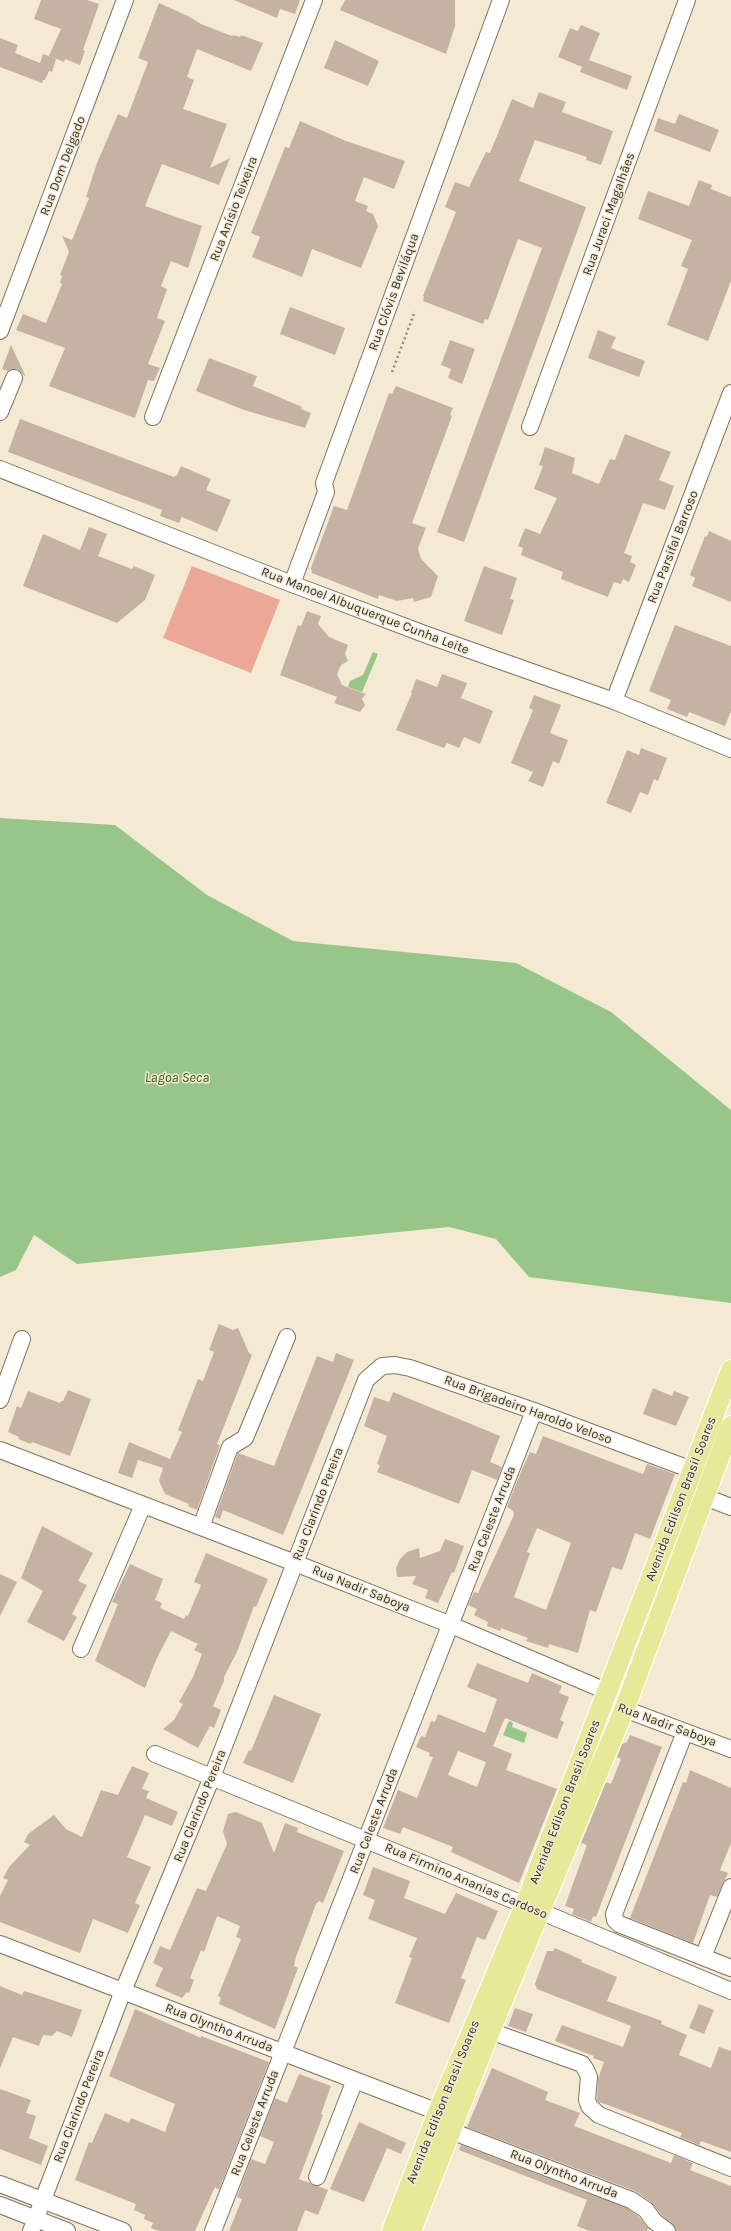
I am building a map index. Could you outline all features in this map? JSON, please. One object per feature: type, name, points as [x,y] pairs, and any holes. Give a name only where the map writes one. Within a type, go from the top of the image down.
[{"type":"main road","name":"Avenida Edilson Brasil Soares","points":[[411,2231],[490,2031],[605,1696],[731,1370]]},
{"type":"main road","name":"Avenida Edilson Brasil Soares","points":[[392,2231],[438,2112],[624,1710],[731,1426]]},
{"type":"street","name":"Rua Dom Delgado","points":[[0,331],[125,0]]},
{"type":"street","name":"Rua Anísio Teixeira","points":[[153,417],[314,0]]},
{"type":"street","name":"Rua Clóvis Beviláqua","points":[[292,584],[326,492],[324,482],[501,0]]},
{"type":"street","name":"Rua Juraci Magalhães","points":[[530,427],[687,0]]},
{"type":"street","points":[[0,412],[14,378]]},
{"type":"street","name":"Rua Parsifal Barroso","points":[[614,701],[731,393]]},
{"type":"street","name":"Rua Manoel Albuquerque Cunha Leite","points":[[0,469],[292,584],[614,701],[731,749]]},
{"type":"street","points":[[201,1527],[230,1447],[245,1438],[287,1337]]},
{"type":"street","points":[[0,1400],[22,1339]]},
{"type":"street","name":"Rua Brigadeiro Haroldo Veloso","points":[[366,1380],[382,1366],[402,1366],[534,1411],[692,1470]]},
{"type":"street","name":"Rua Clarindo Pereira","points":[[33,2225],[123,1991],[212,1777],[366,1380]]},
{"type":"street","name":"Rua Celeste Arruda","points":[[213,2231],[534,1411]]},
{"type":"street","name":"Rua Nadir Saboya","points":[[0,1450],[295,1563],[450,1625],[605,1696],[624,1710],[731,1749]]},
{"type":"street","points":[[705,1497],[731,1507]]},
{"type":"street","points":[[80,1649],[143,1505]]},
{"type":"street","points":[[685,1732],[614,1914],[615,1920],[619,1924],[731,1968]]},
{"type":"street","name":"Rua Firmino Ananias Cardoso","points":[[155,1754],[731,1991]]},
{"type":"street","points":[[703,1958],[731,1887]]},
{"type":"street","name":"Rua Olyntho Arruda","points":[[0,1944],[438,2112]]},
{"type":"street","points":[[490,2031],[582,2064],[589,2077],[587,2100],[589,2106],[599,2115],[731,2168]]},
{"type":"street","points":[[317,2177],[355,2080]]},
{"type":"street","name":"Rua Olyntho Arruda","points":[[450,2131],[631,2200],[646,2210],[654,2221],[667,2231]]},
{"type":"street","points":[[0,2184],[123,2231]]},
{"type":"street","points":[[0,2205],[33,2225],[67,2231]]},
{"type":"path","points":[[392,372],[415,311]]},
{"type":"shaded area","points":[[192,566],[280,600],[251,673],[163,638]]},
{"type":"water","points":[[373,652],[378,654],[362,692],[348,687],[350,681],[363,675]]},
{"type":"water","name":"Lagoa Seca","points":[[0,818],[115,825],[207,895],[293,941],[516,963],[611,1012],[731,1110],[731,1303],[529,1277],[496,1239],[449,1227],[77,1264],[34,1235],[16,1270],[0,1277]]},
{"type":"water","points":[[509,1721],[513,1723],[512,1727],[527,1733],[524,1743],[503,1735]]},
{"type":"building","points":[[41,0],[87,0],[99,4],[83,50],[85,51],[80,65],[65,59],[64,62],[49,56],[61,29],[34,19]]},
{"type":"building","points":[[234,0],[300,0],[295,14],[280,9],[277,18]]},
{"type":"building","points":[[345,0],[455,0],[455,26],[446,54],[340,10]]},
{"type":"building","points":[[159,3],[188,16],[201,24],[232,36],[240,37],[241,35],[263,43],[251,71],[197,49],[187,77],[194,80],[183,109],[227,124],[210,168],[230,158],[219,185],[162,164],[145,206],[202,226],[188,268],[171,261],[161,286],[167,289],[157,318],[165,321],[148,364],[160,368],[154,381],[148,380],[135,418],[49,386],[65,348],[16,330],[23,314],[46,323],[62,284],[60,283],[62,276],[60,275],[69,252],[62,236],[72,240],[89,198],[86,197],[97,163],[118,114],[127,118],[148,62],[138,58]]},
{"type":"building","points":[[581,25],[600,33],[589,60],[632,76],[627,90],[580,72],[582,67],[558,57],[570,28],[578,31]]},
{"type":"building","points":[[0,38],[18,45],[15,53],[40,63],[43,54],[56,59],[52,72],[49,71],[42,83],[0,67]]},
{"type":"building","points":[[335,40],[379,61],[368,86],[324,68]]},
{"type":"building","points":[[539,92],[566,102],[562,112],[613,131],[601,165],[586,160],[587,157],[535,140],[519,181],[586,207],[464,542],[437,532],[542,248],[518,239],[488,320],[485,319],[483,324],[423,301],[423,296],[456,212],[445,207],[455,182],[469,187],[486,152],[490,153],[512,99],[533,108]]},
{"type":"building","points":[[679,114],[719,130],[710,152],[654,131],[658,118],[675,124]]},
{"type":"building","points":[[300,121],[346,141],[405,161],[394,189],[364,177],[355,201],[368,206],[366,211],[373,214],[378,226],[361,268],[312,249],[302,277],[252,257],[260,237],[251,233],[285,147],[289,148]]},
{"type":"building","points":[[699,180],[712,185],[711,189],[731,197],[731,281],[708,341],[667,325],[688,269],[681,266],[692,240],[638,219],[648,191],[689,206]]},
{"type":"building","points":[[290,307],[345,328],[335,355],[280,334]]},
{"type":"building","points":[[598,330],[616,337],[611,348],[645,361],[639,377],[588,358]]},
{"type":"building","points":[[450,340],[475,349],[462,384],[448,378],[451,369],[441,365]]},
{"type":"building","points":[[11,345],[26,377],[17,369],[8,371],[2,369]]},
{"type":"building","points":[[209,358],[257,376],[253,386],[302,407],[301,409],[311,413],[305,428],[244,410],[196,391]]},
{"type":"building","points":[[396,386],[453,408],[450,415],[452,416],[412,523],[426,528],[418,548],[421,559],[438,576],[431,597],[414,602],[413,598],[397,601],[379,595],[378,599],[312,573],[311,568],[334,506],[347,510],[389,393],[392,394]]},
{"type":"building","points":[[20,419],[174,477],[177,475],[181,466],[211,479],[206,490],[231,500],[217,532],[182,517],[179,523],[160,516],[162,510],[8,452]]},
{"type":"building","points":[[625,434],[671,452],[659,480],[674,486],[665,510],[643,503],[624,553],[632,556],[630,562],[636,565],[629,582],[623,579],[621,584],[614,582],[608,597],[561,579],[563,572],[521,555],[523,548],[518,546],[525,528],[540,534],[557,498],[534,489],[543,466],[539,465],[545,447],[575,458],[572,473],[599,484],[610,459],[615,460]]},
{"type":"building","points":[[89,527],[107,534],[98,556],[132,569],[134,566],[155,575],[145,600],[117,623],[23,586],[43,534],[80,550]]},
{"type":"building","points":[[709,531],[731,541],[731,602],[692,586],[695,578],[690,575],[705,536],[707,537]]},
{"type":"building","points":[[484,566],[517,578],[510,599],[514,600],[502,635],[464,621]]},
{"type":"building","points":[[307,611],[321,616],[318,624],[329,637],[348,645],[345,654],[348,661],[341,665],[337,674],[342,685],[366,694],[362,699],[365,705],[360,712],[334,703],[337,697],[280,675],[298,625],[301,626]]},
{"type":"building","points":[[675,625],[731,646],[731,711],[725,726],[689,712],[687,717],[667,709],[671,700],[649,691]]},
{"type":"building","points":[[442,674],[467,683],[461,698],[493,711],[480,744],[464,737],[459,748],[447,743],[444,748],[396,730],[412,693],[416,679],[437,687]]},
{"type":"building","points":[[534,695],[561,705],[550,733],[568,740],[559,764],[553,761],[543,787],[528,781],[533,772],[511,763],[533,710],[529,708]]},
{"type":"building","points":[[641,748],[667,758],[658,781],[654,779],[648,795],[640,792],[631,813],[606,803],[627,750],[639,755]]},
{"type":"building","points":[[219,1324],[233,1330],[238,1328],[249,1353],[252,1355],[217,1444],[220,1445],[197,1510],[188,1506],[189,1504],[165,1494],[159,1481],[163,1468],[138,1460],[132,1478],[118,1473],[129,1442],[170,1459],[182,1432],[178,1430],[198,1379],[203,1381],[214,1352],[209,1350]]},
{"type":"building","points":[[336,1353],[354,1360],[283,1535],[223,1510],[220,1519],[215,1517],[238,1453],[274,1466],[317,1356],[333,1362]]},
{"type":"building","points":[[653,1388],[672,1396],[674,1391],[689,1397],[676,1426],[643,1414]]},
{"type":"building","points":[[68,1390],[91,1399],[70,1456],[32,1442],[31,1444],[18,1439],[19,1437],[8,1432],[17,1406],[21,1408],[28,1391],[60,1403],[63,1401]]},
{"type":"building","points":[[393,1392],[500,1436],[490,1462],[502,1467],[497,1480],[472,1470],[459,1504],[377,1472],[380,1465],[377,1464],[387,1436],[364,1426],[374,1397],[389,1402]]},
{"type":"building","points":[[543,1436],[643,1474],[647,1464],[675,1474],[650,1539],[635,1533],[622,1570],[612,1567],[596,1612],[590,1610],[578,1653],[549,1644],[548,1648],[526,1641],[528,1638],[501,1628],[500,1631],[487,1626],[488,1622],[474,1615],[477,1609],[468,1605],[474,1592],[478,1593],[514,1515],[513,1511],[507,1507],[520,1474],[530,1452],[536,1454]],"holes":[[[537,1528],[571,1543],[546,1610],[514,1597],[530,1553],[527,1552]]]},
{"type":"building","points":[[42,1526],[93,1553],[78,1581],[87,1585],[72,1614],[77,1617],[64,1641],[27,1622],[43,1591],[21,1578]]},
{"type":"building","points":[[445,1539],[464,1546],[454,1573],[452,1572],[438,1603],[425,1598],[428,1590],[412,1584],[416,1576],[397,1577],[396,1568],[400,1559],[407,1552],[419,1548],[420,1558],[440,1551]]},
{"type":"building","points":[[206,1553],[268,1579],[256,1607],[254,1606],[237,1652],[224,1677],[224,1681],[213,1706],[221,1710],[214,1728],[210,1726],[198,1748],[163,1729],[174,1720],[183,1704],[179,1702],[193,1677],[202,1654],[194,1650],[198,1644],[171,1631],[156,1660],[145,1688],[95,1661],[118,1604],[112,1602],[130,1564],[163,1579],[155,1600],[162,1603],[160,1608],[184,1619],[186,1615],[188,1616],[201,1585],[194,1582]]},
{"type":"building","points":[[0,1574],[17,1582],[0,1616]]},
{"type":"building","points":[[477,1663],[528,1683],[532,1673],[562,1686],[559,1693],[569,1697],[560,1720],[564,1722],[557,1739],[505,1718],[493,1746],[512,1754],[506,1770],[557,1789],[519,1883],[451,1852],[453,1847],[403,1827],[400,1834],[383,1828],[398,1790],[417,1798],[433,1757],[429,1756],[430,1753],[416,1747],[421,1736],[425,1737],[431,1721],[435,1722],[438,1714],[485,1733],[497,1699],[467,1687]],"holes":[[[458,1751],[486,1762],[477,1787],[448,1775]]]},
{"type":"building","points":[[274,1695],[321,1714],[293,1783],[243,1763],[249,1750],[251,1751]]},
{"type":"building","points":[[630,1735],[662,1747],[596,1917],[593,1916],[591,1922],[572,1914],[574,1909],[565,1906],[587,1845],[581,1843],[606,1782],[611,1784],[621,1759],[617,1757],[622,1744],[627,1742]]},
{"type":"building","points":[[132,1766],[149,1773],[142,1789],[149,1791],[146,1798],[178,1812],[172,1826],[145,1815],[127,1857],[151,1867],[135,1903],[140,1905],[128,1933],[93,1919],[80,1953],[0,1922],[0,1896],[8,1880],[3,1878],[9,1867],[30,1845],[24,1842],[28,1834],[54,1815],[66,1829],[82,1837],[101,1790],[118,1795]]},
{"type":"building","points":[[690,1770],[731,1788],[731,1843],[720,1870],[728,1873],[717,1897],[710,1895],[693,1943],[630,1918],[683,1782],[686,1783]]},
{"type":"building","points":[[236,1812],[262,1823],[274,1853],[285,1823],[298,1828],[297,1832],[344,1851],[323,1903],[319,1901],[316,1904],[296,1957],[294,1966],[298,1968],[275,2029],[219,2004],[221,1998],[218,1996],[241,1939],[236,1937],[240,1926],[217,1916],[204,1952],[201,1950],[190,1978],[194,1980],[189,1993],[187,1992],[182,1998],[155,1986],[163,1968],[153,1963],[160,1946],[170,1950],[197,1888],[206,1891],[227,1844],[223,1831],[228,1814]]},
{"type":"building","points":[[373,1867],[410,1881],[404,1898],[445,1914],[456,1893],[498,1911],[485,1940],[477,1937],[461,1978],[466,1980],[449,2023],[395,2003],[412,1958],[409,1957],[417,1938],[368,1919],[375,1900],[363,1895]]},
{"type":"building","points":[[555,1948],[582,1960],[581,1962],[617,1977],[607,2001],[662,2021],[661,2024],[687,2035],[679,2055],[711,2068],[719,2047],[731,2051],[731,2152],[701,2141],[699,2145],[680,2137],[682,2133],[597,2101],[598,2079],[604,2062],[593,2058],[594,2056],[555,2041],[562,2025],[623,2047],[631,2026],[537,1989],[535,1984],[547,1951],[553,1951]]},
{"type":"building","points":[[0,1986],[22,1995],[24,1991],[82,2010],[72,2037],[57,2031],[52,2036],[43,2035],[39,2046],[13,2037],[0,2068]]},
{"type":"building","points":[[699,2004],[714,2010],[704,2034],[689,2028]]},
{"type":"building","points":[[515,2008],[533,2014],[526,2032],[508,2026]]},
{"type":"building","points":[[135,2009],[201,2038],[201,2036],[269,2062],[219,2190],[215,2187],[195,2231],[159,2231],[151,2228],[153,2223],[144,2219],[145,2215],[134,2210],[136,2204],[75,2180],[89,2142],[92,2143],[105,2113],[129,2123],[131,2118],[165,2132],[175,2104],[109,2076]]},
{"type":"building","points":[[492,2068],[548,2092],[545,2100],[580,2113],[574,2126],[671,2163],[674,2155],[693,2163],[690,2170],[731,2186],[731,2231],[676,2231],[673,2224],[661,2214],[651,2202],[635,2191],[467,2127]]},
{"type":"building","points":[[299,2074],[331,2086],[321,2114],[323,2115],[299,2179],[328,2190],[318,2215],[305,2210],[297,2231],[229,2231],[242,2199],[237,2197],[251,2159],[265,2164],[274,2142],[260,2136],[275,2098],[287,2103]]},
{"type":"building","points":[[0,2089],[31,2100],[26,2113],[36,2116],[29,2138],[48,2146],[41,2165],[0,2149]]},
{"type":"building","points":[[359,2122],[406,2143],[401,2154],[387,2148],[364,2202],[330,2189]]},
{"type":"building","points":[[461,2145],[627,2208],[639,2217],[648,2228],[647,2231],[589,2231],[577,2226],[587,2200],[459,2150]]}]
